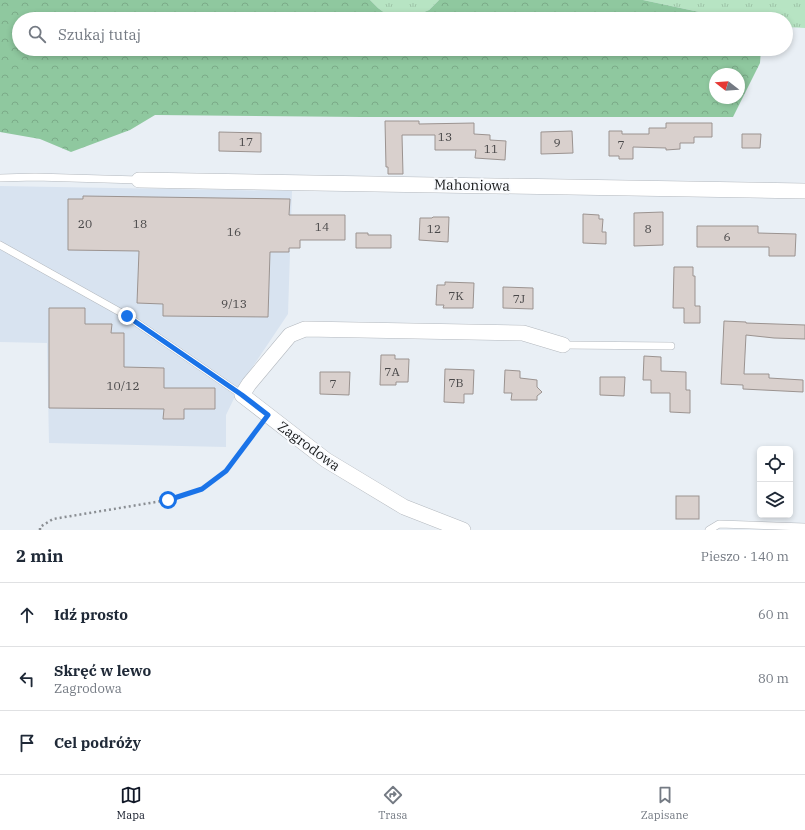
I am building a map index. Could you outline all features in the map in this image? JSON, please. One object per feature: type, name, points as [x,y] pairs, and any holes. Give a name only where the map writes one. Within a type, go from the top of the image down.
[{"type":"street","name":"Mahoniowa","points":[[139,180],[805,191]]},
{"type":"street","points":[[242,395],[249,384],[290,335],[305,329],[523,333],[563,346]]},
{"type":"street","name":"Zagrodowa","points":[[242,395],[326,460],[404,507],[463,530]]},
{"type":"lane","points":[[0,178],[35,177],[139,180]]},
{"type":"lane","name":"Zagrodowa","points":[[0,245],[127,316],[242,395]]},
{"type":"lane","points":[[563,346],[671,346]]},
{"type":"lane","points":[[709,530],[719,524],[805,527]]},
{"type":"path","points":[[40,530],[40,527],[53,519],[168,500],[202,489],[226,471],[268,415]]},
{"type":"shaded area","points":[[0,186],[292,191],[288,314],[241,384],[226,415],[226,447],[49,443],[47,343],[0,342]]},
{"type":"green space","points":[[0,0],[370,0],[383,12],[12,12],[12,56],[760,56],[760,63],[745,93],[745,68],[709,68],[709,104],[740,104],[733,117],[361,117],[155,115],[130,130],[71,152],[40,139],[0,132]]},
{"type":"green space","points":[[370,0],[439,0],[429,10],[424,12],[383,12]]},
{"type":"green space","points":[[439,0],[643,0],[699,12],[424,12],[429,10]]},
{"type":"green space","points":[[643,0],[805,0],[805,28],[793,27],[793,12],[699,12]]},
{"type":"building","points":[[385,121],[419,121],[419,124],[474,123],[474,134],[490,135],[490,140],[506,141],[505,160],[475,158],[476,150],[435,150],[435,135],[402,135],[403,174],[388,174],[388,167],[386,167]]},
{"type":"building","points":[[666,123],[712,123],[712,137],[694,137],[694,143],[680,143],[680,149],[666,150],[666,148],[633,147],[633,159],[619,159],[619,156],[609,156],[609,131],[622,131],[622,134],[649,134],[649,128],[666,128]]},
{"type":"building","points":[[572,131],[573,153],[541,154],[541,132]]},
{"type":"building","points":[[219,132],[261,133],[261,152],[219,151]]},
{"type":"building","points":[[742,134],[761,134],[760,148],[742,148]]},
{"type":"building","points":[[83,196],[290,199],[289,215],[345,215],[345,240],[300,240],[300,248],[289,248],[289,252],[270,252],[268,317],[163,316],[163,304],[137,303],[139,251],[68,250],[68,199],[83,199]]},
{"type":"building","points":[[663,212],[663,245],[634,246],[634,213]]},
{"type":"building","points":[[583,214],[599,215],[599,219],[603,219],[602,232],[606,232],[606,244],[583,243]]},
{"type":"building","points":[[449,217],[448,242],[419,240],[420,218]]},
{"type":"building","points":[[697,226],[758,226],[758,233],[796,234],[795,256],[769,256],[769,247],[697,247]]},
{"type":"building","points":[[356,233],[368,233],[368,235],[391,235],[391,248],[356,248]]},
{"type":"building","points":[[674,267],[693,267],[693,276],[695,276],[695,306],[700,306],[700,323],[684,323],[684,308],[673,308]]},
{"type":"building","points":[[445,282],[474,283],[473,308],[443,308],[444,305],[436,305],[437,285],[445,285]]},
{"type":"building","points":[[503,287],[533,288],[533,309],[503,308]]},
{"type":"building","points":[[49,308],[85,308],[85,324],[112,324],[111,333],[124,333],[124,367],[164,368],[164,388],[215,388],[215,409],[184,409],[184,419],[163,419],[164,409],[49,408]]},
{"type":"building","points":[[724,321],[805,325],[805,339],[746,335],[744,374],[769,374],[769,378],[803,380],[803,392],[743,389],[743,385],[721,384]]},
{"type":"building","points":[[381,355],[395,355],[395,359],[409,359],[408,382],[396,382],[396,385],[380,385]]},
{"type":"building","points":[[644,356],[661,357],[661,371],[686,372],[686,390],[690,390],[690,413],[670,412],[670,393],[651,393],[651,380],[643,380]]},
{"type":"building","points":[[445,369],[474,370],[473,394],[464,394],[464,403],[444,402]]},
{"type":"building","points":[[505,370],[520,371],[520,378],[537,380],[537,387],[542,392],[537,396],[537,400],[511,400],[512,393],[504,393]]},
{"type":"building","points":[[320,372],[350,372],[349,395],[320,394]]},
{"type":"building","points":[[600,377],[625,377],[624,396],[600,395]]},
{"type":"building","points":[[676,496],[699,496],[699,519],[676,519]]},
{"type":"route","points":[[127,316],[242,395],[268,415],[226,471],[202,489],[168,500]]}]
